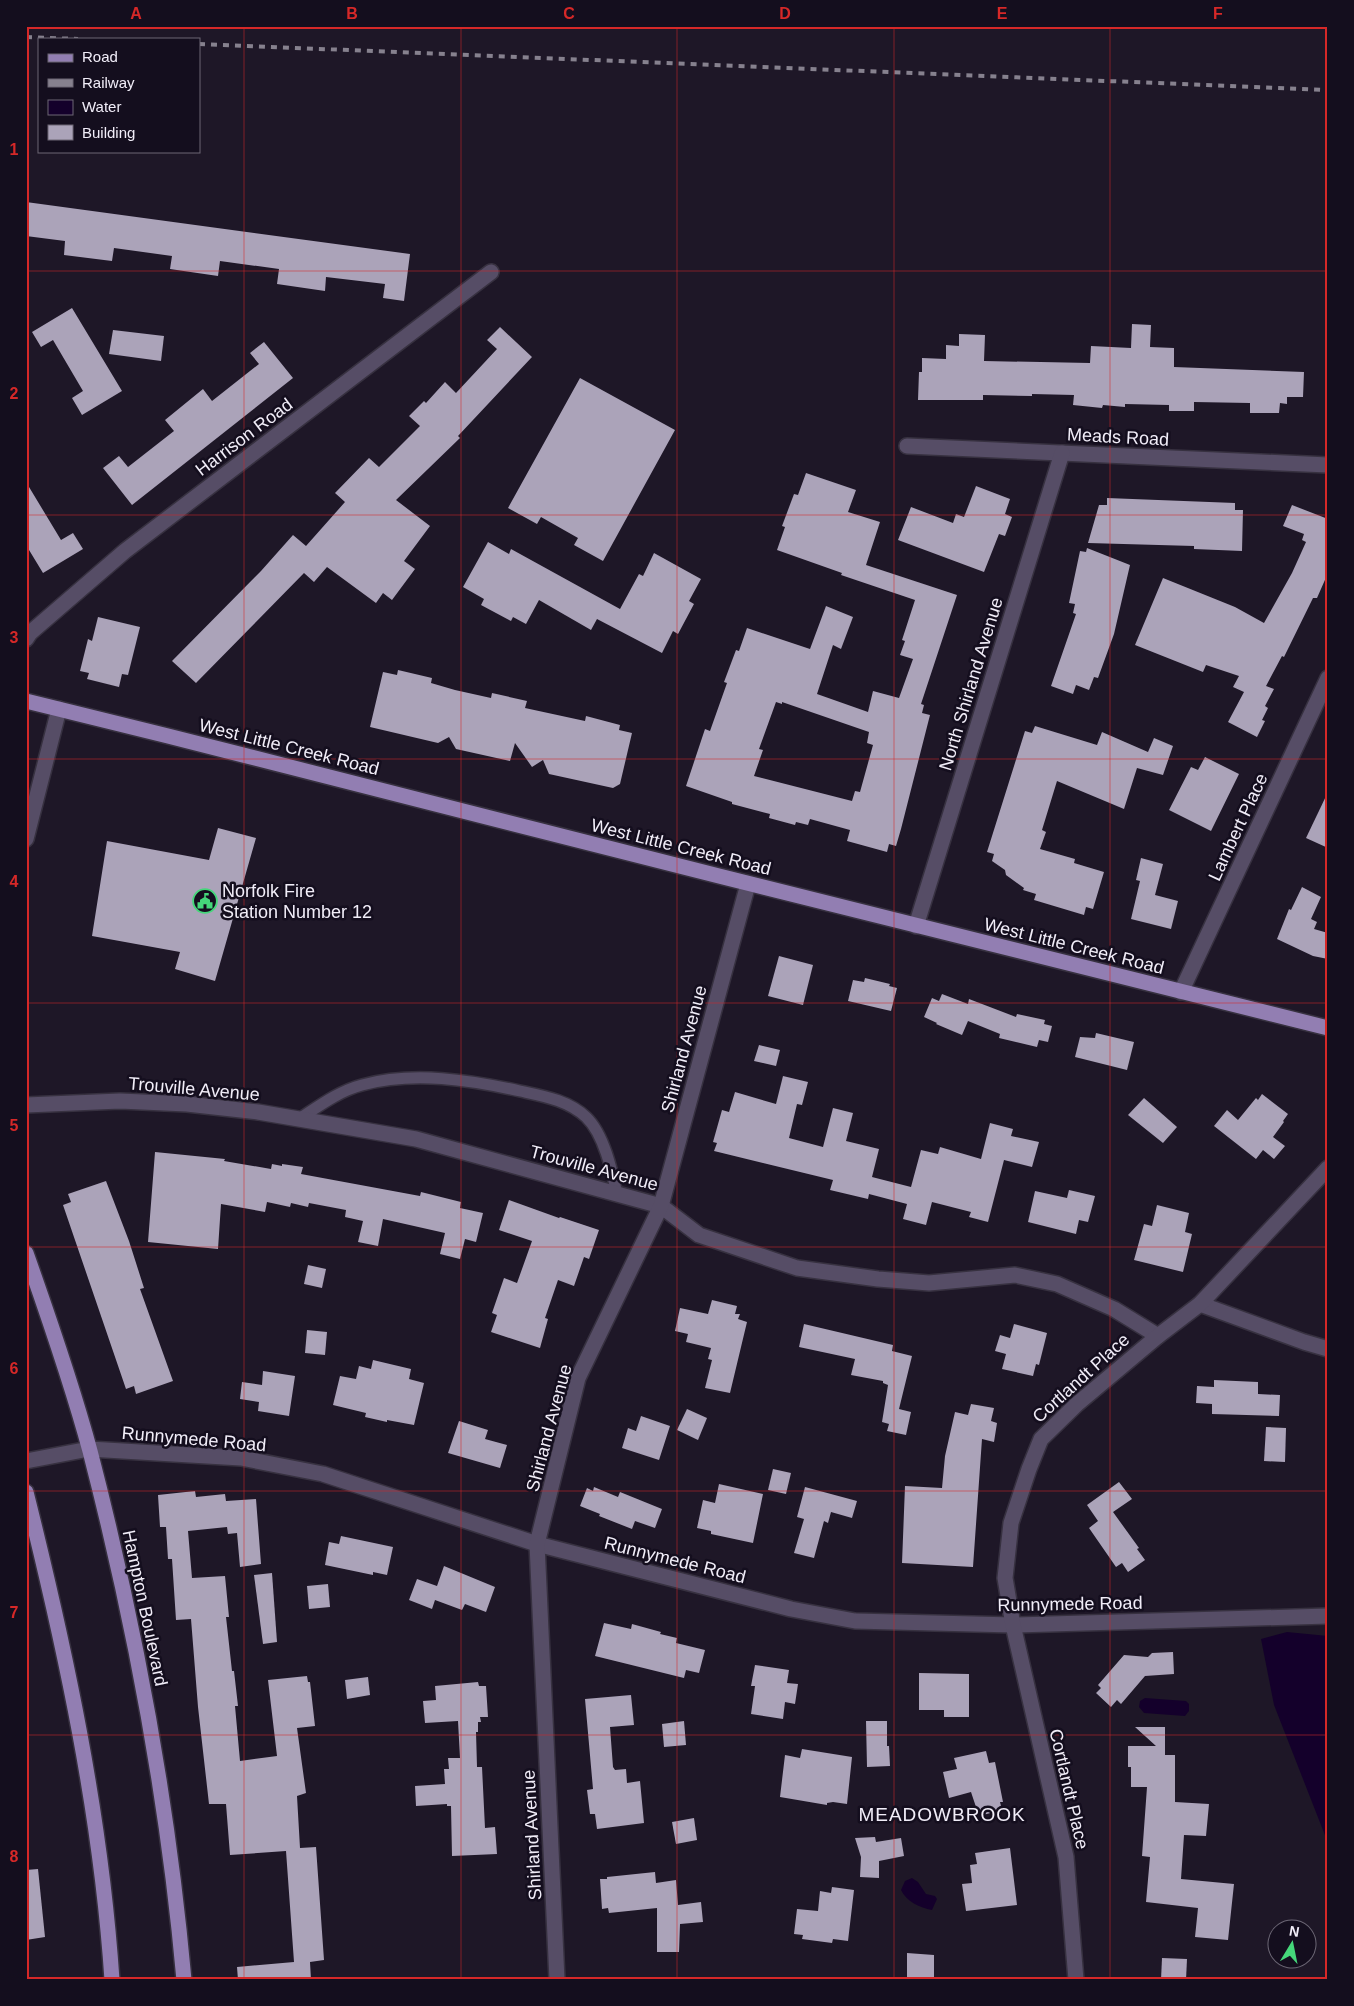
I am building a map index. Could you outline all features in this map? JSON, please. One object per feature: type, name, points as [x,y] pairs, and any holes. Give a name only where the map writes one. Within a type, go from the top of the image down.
[{"type":"main road","name":"West Little Creek Road","points":[[26,702],[1328,1028]]},
{"type":"main road","name":"Hampton Boulevard","points":[[26,1253],[89,1449],[134,1640],[156,1758],[177,1903],[184,1980]]},
{"type":"main road","points":[[26,1492],[56,1611],[79,1728],[98,1849],[112,1980]]},
{"type":"street","name":"Harrison Road","points":[[26,639],[30,632],[125,551],[491,272]]},
{"type":"street","name":"Meads Road","points":[[907,446],[1328,465]]},
{"type":"street","name":"North Shirland Avenue","points":[[916,926],[1062,453]]},
{"type":"street","name":"Lambert Place","points":[[1182,992],[1328,678]]},
{"type":"street","points":[[26,839],[32,792],[59,709]]},
{"type":"street","name":"Shirland Avenue","points":[[557,1980],[537,1544],[578,1378],[662,1206],[748,884]]},
{"type":"street","name":"Trouville Avenue","points":[[26,1104],[120,1101],[187,1104],[258,1112],[416,1139],[662,1206],[699,1235],[796,1268],[929,1284],[1015,1275],[1057,1284],[1114,1309],[1158,1336]]},
{"type":"street","name":"Cortlandt Place","points":[[1076,1980],[1066,1858],[1013,1625],[1005,1578],[1011,1524],[1041,1439],[1077,1404],[1158,1336],[1200,1304],[1328,1168]]},
{"type":"street","points":[[1200,1304],[1328,1349]]},
{"type":"street","name":"Runnymede Road","points":[[26,1461],[89,1449],[241,1458],[323,1474],[537,1544],[791,1609],[855,1621],[1013,1625],[1328,1616]]},
{"type":"lane","points":[[299,1119],[328,1099],[362,1085],[409,1078],[448,1079],[491,1084],[551,1098],[578,1111],[593,1125],[606,1152],[617,1194]]},
{"type":"water","points":[[1287,1632],[1328,1636],[1328,1843],[1274,1705],[1261,1639]]},
{"type":"water","points":[[1145,1698],[1186,1701],[1189,1704],[1189,1711],[1185,1716],[1144,1713],[1139,1707],[1140,1701]]},
{"type":"water","points":[[912,1878],[918,1882],[926,1894],[935,1896],[937,1899],[932,1910],[923,1908],[903,1894],[901,1890],[905,1881]]},
{"type":"building","points":[[26,202],[410,254],[404,301],[383,298],[385,284],[326,277],[325,291],[277,284],[279,269],[220,261],[218,276],[170,269],[172,256],[114,248],[112,261],[64,255],[65,241],[26,236]]},
{"type":"building","points":[[72,308],[122,391],[82,415],[72,398],[83,391],[53,340],[41,347],[32,332]]},
{"type":"building","points":[[1132,324],[1151,325],[1150,347],[1174,348],[1174,367],[1304,372],[1303,397],[1287,397],[1287,404],[1280,403],[1279,413],[1250,413],[1250,403],[1194,402],[1194,411],[1169,411],[1169,405],[1125,404],[1125,407],[1103,405],[1102,408],[1073,405],[1074,395],[983,395],[983,400],[918,400],[919,372],[922,372],[922,358],[946,359],[946,345],[959,346],[959,334],[985,335],[984,361],[1090,363],[1091,346],[1131,348]]},
{"type":"building","points":[[500,327],[532,357],[458,436],[460,438],[396,500],[430,526],[404,561],[415,569],[392,600],[383,593],[376,603],[327,567],[314,582],[304,573],[196,683],[172,661],[261,571],[293,535],[306,546],[345,502],[335,493],[369,458],[379,467],[420,426],[409,416],[424,401],[426,403],[445,382],[456,393],[497,349],[487,340]]},
{"type":"building","points":[[113,330],[164,336],[161,361],[109,354]]},
{"type":"building","points":[[264,342],[293,378],[132,505],[103,468],[119,456],[128,467],[174,431],[165,420],[203,389],[212,401],[259,364],[250,353]]},
{"type":"building","points":[[580,378],[675,430],[603,561],[574,545],[578,538],[541,517],[537,524],[508,508]]},
{"type":"building","points":[[806,473],[856,490],[848,512],[880,522],[866,565],[957,595],[921,704],[924,705],[922,713],[930,715],[901,829],[896,846],[889,844],[887,852],[847,841],[850,830],[810,819],[808,825],[796,822],[795,825],[769,818],[770,814],[732,804],[732,802],[686,786],[705,729],[710,731],[727,683],[724,682],[736,650],[739,651],[747,628],[810,649],[826,606],[853,617],[841,649],[833,645],[817,694],[868,712],[873,691],[899,698],[913,659],[900,655],[905,641],[902,640],[915,600],[841,575],[842,573],[777,550],[785,527],[782,526],[794,494],[798,495]],"holes":[[[776,702],[782,704],[782,702],[869,732],[867,743],[873,745],[860,792],[855,791],[852,801],[754,776],[763,750],[759,749]]]},
{"type":"building","points":[[26,482],[61,540],[73,533],[83,549],[43,573],[26,545]]},
{"type":"building","points":[[976,486],[1010,499],[1005,514],[1012,517],[1005,536],[999,534],[984,572],[898,540],[911,507],[953,523],[956,514],[964,517]]},
{"type":"building","points":[[1107,498],[1235,503],[1235,510],[1243,510],[1242,551],[1194,549],[1194,546],[1088,543],[1099,505],[1107,505]]},
{"type":"building","points":[[1292,505],[1328,519],[1328,573],[1317,598],[1313,598],[1284,657],[1282,656],[1266,686],[1274,689],[1265,706],[1268,708],[1262,720],[1265,721],[1257,737],[1228,722],[1244,692],[1233,687],[1239,676],[1206,665],[1203,672],[1135,645],[1163,578],[1235,607],[1264,623],[1292,573],[1306,542],[1302,540],[1304,534],[1283,526]]},
{"type":"building","points":[[488,542],[509,554],[511,549],[620,609],[639,574],[643,576],[654,553],[701,579],[689,601],[694,604],[678,634],[673,631],[662,653],[597,619],[591,630],[539,600],[526,624],[513,617],[511,621],[481,605],[484,599],[463,587]]},
{"type":"building","points":[[1087,548],[1130,565],[1114,634],[1098,678],[1094,677],[1089,690],[1076,685],[1073,694],[1051,686],[1076,614],[1073,613],[1075,604],[1069,603],[1080,551],[1086,552]]},
{"type":"building","points":[[98,617],[140,627],[128,675],[122,674],[119,687],[87,679],[89,673],[80,671],[88,639],[92,641]]},
{"type":"building","points":[[398,670],[432,678],[431,683],[455,690],[491,698],[492,693],[527,701],[525,708],[585,721],[586,716],[620,725],[619,730],[632,733],[620,784],[613,788],[549,774],[543,760],[532,767],[515,743],[510,761],[456,749],[449,737],[438,743],[370,727],[383,672],[397,675]]},
{"type":"building","points":[[1035,726],[1097,745],[1102,732],[1148,752],[1154,738],[1173,746],[1163,775],[1137,768],[1124,809],[1057,781],[1042,830],[1046,832],[1040,849],[1075,859],[1074,863],[1104,872],[1093,909],[1086,907],[1084,915],[1034,900],[1036,894],[1023,890],[1024,888],[1006,875],[1005,870],[992,861],[994,854],[987,852],[1025,731],[1032,733]]},
{"type":"building","points":[[1205,757],[1239,774],[1211,831],[1169,810],[1191,767],[1198,770]]},
{"type":"building","points":[[1328,792],[1328,848],[1306,838]]},
{"type":"building","points":[[218,828],[256,838],[215,981],[175,969],[180,952],[92,936],[107,841],[209,860]]},
{"type":"building","points":[[1141,858],[1163,864],[1155,895],[1178,901],[1171,929],[1131,919],[1140,881],[1136,880]]},
{"type":"building","points":[[1302,887],[1321,897],[1311,919],[1317,922],[1314,929],[1328,933],[1328,959],[1313,956],[1277,939],[1289,909],[1291,910]]},
{"type":"building","points":[[779,956],[813,965],[803,1005],[768,996]]},
{"type":"building","points":[[865,978],[890,984],[889,986],[897,988],[891,1011],[848,1001],[853,980],[864,982]]},
{"type":"building","points":[[942,994],[968,1004],[969,999],[1016,1017],[1017,1014],[1045,1020],[1044,1024],[1052,1026],[1048,1042],[1039,1040],[1037,1047],[999,1038],[1000,1034],[968,1021],[962,1035],[936,1024],[924,1017],[932,998],[939,1001]]},
{"type":"building","points":[[1096,1033],[1134,1042],[1127,1070],[1075,1057],[1080,1037],[1095,1038]]},
{"type":"building","points":[[759,1045],[780,1050],[776,1066],[754,1061]]},
{"type":"building","points":[[783,1076],[808,1082],[802,1105],[797,1104],[789,1138],[823,1147],[833,1108],[853,1113],[846,1141],[879,1149],[872,1177],[911,1187],[921,1150],[938,1154],[940,1147],[981,1159],[990,1123],[1013,1129],[1011,1136],[1039,1142],[1032,1167],[1004,1160],[988,1222],[969,1217],[971,1212],[932,1202],[926,1225],[903,1219],[907,1204],[869,1194],[868,1199],[830,1190],[833,1180],[714,1151],[717,1143],[713,1142],[722,1110],[729,1112],[735,1092],[776,1104]]},
{"type":"building","points":[[1262,1094],[1288,1114],[1273,1137],[1285,1146],[1274,1159],[1263,1150],[1256,1159],[1214,1126],[1227,1110],[1238,1120],[1256,1098],[1258,1100]]},
{"type":"building","points":[[1144,1098],[1177,1127],[1163,1143],[1128,1115]]},
{"type":"building","points":[[155,1152],[225,1159],[224,1161],[271,1169],[272,1164],[303,1167],[301,1174],[420,1196],[421,1192],[461,1202],[460,1208],[483,1213],[476,1242],[465,1239],[460,1259],[440,1254],[445,1233],[383,1219],[378,1246],[358,1242],[363,1221],[345,1217],[346,1210],[309,1203],[308,1207],[291,1203],[290,1207],[267,1202],[265,1212],[221,1204],[218,1249],[148,1242]]},
{"type":"building","points":[[106,1181],[129,1241],[144,1288],[140,1289],[173,1381],[136,1394],[134,1386],[126,1389],[63,1205],[71,1202],[68,1194]]},
{"type":"building","points":[[1069,1190],[1095,1196],[1088,1222],[1079,1220],[1076,1234],[1028,1222],[1035,1191],[1067,1198]]},
{"type":"building","points":[[509,1200],[599,1230],[589,1259],[584,1257],[574,1286],[558,1280],[545,1318],[548,1319],[540,1348],[491,1332],[497,1315],[492,1313],[504,1278],[517,1283],[532,1241],[499,1230]]},
{"type":"building","points":[[1157,1205],[1189,1213],[1185,1232],[1192,1234],[1183,1272],[1134,1260],[1144,1224],[1152,1226]]},
{"type":"building","points":[[308,1265],[326,1269],[322,1288],[304,1284]]},
{"type":"building","points":[[712,1300],[737,1306],[735,1314],[740,1314],[738,1319],[747,1322],[730,1393],[705,1388],[712,1360],[708,1359],[711,1348],[686,1342],[688,1334],[675,1331],[680,1308],[708,1314]]},
{"type":"building","points":[[804,1324],[893,1345],[892,1351],[912,1356],[899,1409],[911,1412],[906,1435],[887,1431],[889,1424],[882,1422],[888,1385],[883,1383],[883,1381],[851,1375],[855,1359],[799,1347]]},
{"type":"building","points":[[1014,1324],[1047,1333],[1039,1365],[1036,1364],[1033,1376],[1002,1369],[1006,1354],[995,1351],[1000,1335],[1010,1338]]},
{"type":"building","points":[[307,1330],[327,1332],[325,1355],[305,1353]]},
{"type":"building","points":[[373,1360],[411,1369],[409,1379],[424,1383],[414,1425],[365,1417],[366,1413],[333,1405],[340,1376],[356,1379],[359,1366],[371,1369]]},
{"type":"building","points":[[263,1371],[295,1376],[289,1416],[258,1411],[259,1402],[240,1399],[242,1382],[262,1385]]},
{"type":"building","points":[[1214,1380],[1258,1382],[1258,1394],[1280,1395],[1279,1416],[1212,1414],[1212,1404],[1196,1403],[1197,1386],[1214,1387]]},
{"type":"building","points":[[971,1404],[994,1408],[991,1421],[997,1423],[994,1442],[982,1439],[973,1567],[902,1563],[905,1486],[942,1488],[945,1456],[955,1412],[968,1415]]},
{"type":"building","points":[[687,1409],[707,1418],[698,1440],[677,1430]]},
{"type":"building","points":[[641,1416],[670,1426],[659,1460],[622,1448],[628,1428],[636,1431]]},
{"type":"building","points":[[459,1421],[488,1430],[485,1439],[507,1445],[500,1468],[448,1453]]},
{"type":"building","points":[[1266,1427],[1286,1428],[1285,1462],[1264,1461]]},
{"type":"building","points":[[773,1469],[791,1473],[786,1494],[768,1490]]},
{"type":"building","points":[[1119,1482],[1132,1499],[1113,1512],[1139,1548],[1137,1549],[1145,1560],[1128,1572],[1122,1563],[1116,1567],[1089,1528],[1098,1521],[1087,1505]]},
{"type":"building","points":[[719,1484],[763,1494],[753,1543],[711,1534],[711,1531],[697,1528],[703,1500],[715,1503]]},
{"type":"building","points":[[594,1487],[618,1497],[620,1492],[662,1509],[655,1528],[635,1521],[632,1529],[580,1506],[587,1488],[593,1491]]},
{"type":"building","points":[[805,1487],[857,1501],[852,1518],[831,1512],[828,1523],[824,1521],[814,1558],[794,1553],[804,1519],[797,1517]]},
{"type":"building","points":[[195,1491],[196,1497],[225,1494],[226,1501],[256,1499],[261,1564],[240,1567],[237,1533],[228,1534],[227,1527],[188,1531],[192,1578],[225,1576],[229,1617],[226,1617],[238,1706],[235,1706],[240,1761],[277,1756],[268,1680],[307,1676],[308,1682],[310,1682],[315,1726],[297,1728],[306,1793],[297,1796],[300,1848],[316,1847],[324,1960],[310,1962],[311,1980],[238,1980],[237,1967],[294,1962],[286,1851],[230,1855],[226,1804],[209,1804],[198,1707],[191,1619],[176,1620],[172,1559],[168,1559],[166,1527],[160,1527],[158,1495]]},
{"type":"building","points":[[341,1536],[393,1547],[387,1575],[373,1572],[373,1575],[325,1565],[329,1542],[339,1544]]},
{"type":"building","points":[[444,1566],[495,1587],[486,1612],[465,1604],[462,1610],[435,1600],[432,1609],[409,1600],[417,1579],[437,1586]]},
{"type":"building","points":[[272,1573],[277,1642],[263,1644],[254,1575]]},
{"type":"building","points":[[328,1584],[330,1607],[309,1609],[307,1586]]},
{"type":"building","points":[[604,1623],[631,1629],[632,1624],[677,1638],[676,1643],[705,1650],[699,1673],[686,1670],[684,1678],[595,1656]]},
{"type":"building","points":[[1173,1652],[1174,1674],[1145,1676],[1121,1704],[1117,1700],[1111,1707],[1096,1693],[1101,1688],[1098,1685],[1124,1655],[1148,1657],[1152,1653]]},
{"type":"building","points":[[755,1665],[789,1670],[787,1683],[798,1684],[795,1704],[785,1702],[783,1719],[751,1714],[755,1686],[751,1686]]},
{"type":"building","points":[[919,1673],[969,1674],[969,1717],[944,1717],[944,1710],[919,1710]]},
{"type":"building","points":[[368,1677],[370,1695],[347,1699],[345,1680]]},
{"type":"building","points":[[478,1682],[479,1686],[486,1686],[488,1717],[480,1717],[481,1722],[478,1722],[478,1732],[476,1732],[477,1767],[482,1767],[485,1828],[495,1827],[497,1854],[452,1856],[451,1806],[447,1806],[447,1804],[416,1806],[415,1786],[445,1784],[444,1769],[449,1769],[448,1758],[460,1758],[458,1721],[425,1723],[423,1701],[436,1700],[435,1686]]},
{"type":"building","points":[[631,1695],[634,1725],[610,1727],[613,1767],[615,1770],[626,1769],[627,1783],[640,1781],[644,1823],[597,1829],[595,1814],[590,1814],[587,1790],[593,1789],[585,1699]]},
{"type":"building","points":[[684,1721],[686,1745],[664,1747],[662,1724]]},
{"type":"building","points":[[866,1721],[887,1721],[887,1746],[889,1746],[890,1766],[867,1767]]},
{"type":"building","points":[[1135,1727],[1165,1727],[1165,1755],[1175,1755],[1175,1802],[1209,1804],[1206,1836],[1184,1835],[1181,1879],[1234,1884],[1228,1940],[1195,1937],[1198,1908],[1146,1902],[1150,1857],[1142,1856],[1147,1787],[1131,1787],[1131,1767],[1128,1767],[1128,1746],[1156,1746]]},
{"type":"building","points":[[802,1749],[852,1757],[847,1804],[833,1802],[827,1803],[827,1805],[780,1797],[785,1755],[800,1758]]},
{"type":"building","points":[[986,1751],[989,1763],[995,1762],[1003,1802],[1000,1802],[1002,1810],[979,1816],[971,1792],[949,1798],[943,1772],[957,1769],[954,1758]]},
{"type":"building","points":[[694,1818],[697,1840],[676,1844],[672,1822]]},
{"type":"building","points":[[875,1837],[876,1842],[901,1838],[904,1856],[879,1861],[879,1878],[860,1877],[861,1857],[855,1838]]},
{"type":"building","points":[[1010,1848],[1017,1905],[966,1911],[962,1884],[972,1883],[970,1865],[977,1864],[975,1853]]},
{"type":"building","points":[[38,1869],[45,1937],[26,1940],[26,1870]]},
{"type":"building","points":[[655,1872],[656,1883],[676,1880],[678,1905],[701,1902],[703,1922],[680,1924],[679,1952],[657,1952],[657,1908],[609,1913],[608,1908],[602,1909],[600,1879]]},
{"type":"building","points":[[832,1887],[854,1890],[848,1941],[833,1939],[832,1943],[802,1939],[803,1935],[794,1934],[797,1909],[818,1911],[820,1891],[831,1893]]},
{"type":"building","points":[[907,1953],[934,1955],[934,1980],[907,1980]]},
{"type":"building","points":[[1162,1958],[1187,1959],[1186,1980],[1161,1980]]},
{"type":"railway","points":[[26,37],[52,38]]},
{"type":"railway","points":[[200,44],[1328,90]]},
{"type":"place","name":"Norfolk Fire Station Number 12","points":[[205,901]]},
{"type":"district","name":"MEADOWBROOK","points":[[942,1814]]}]
